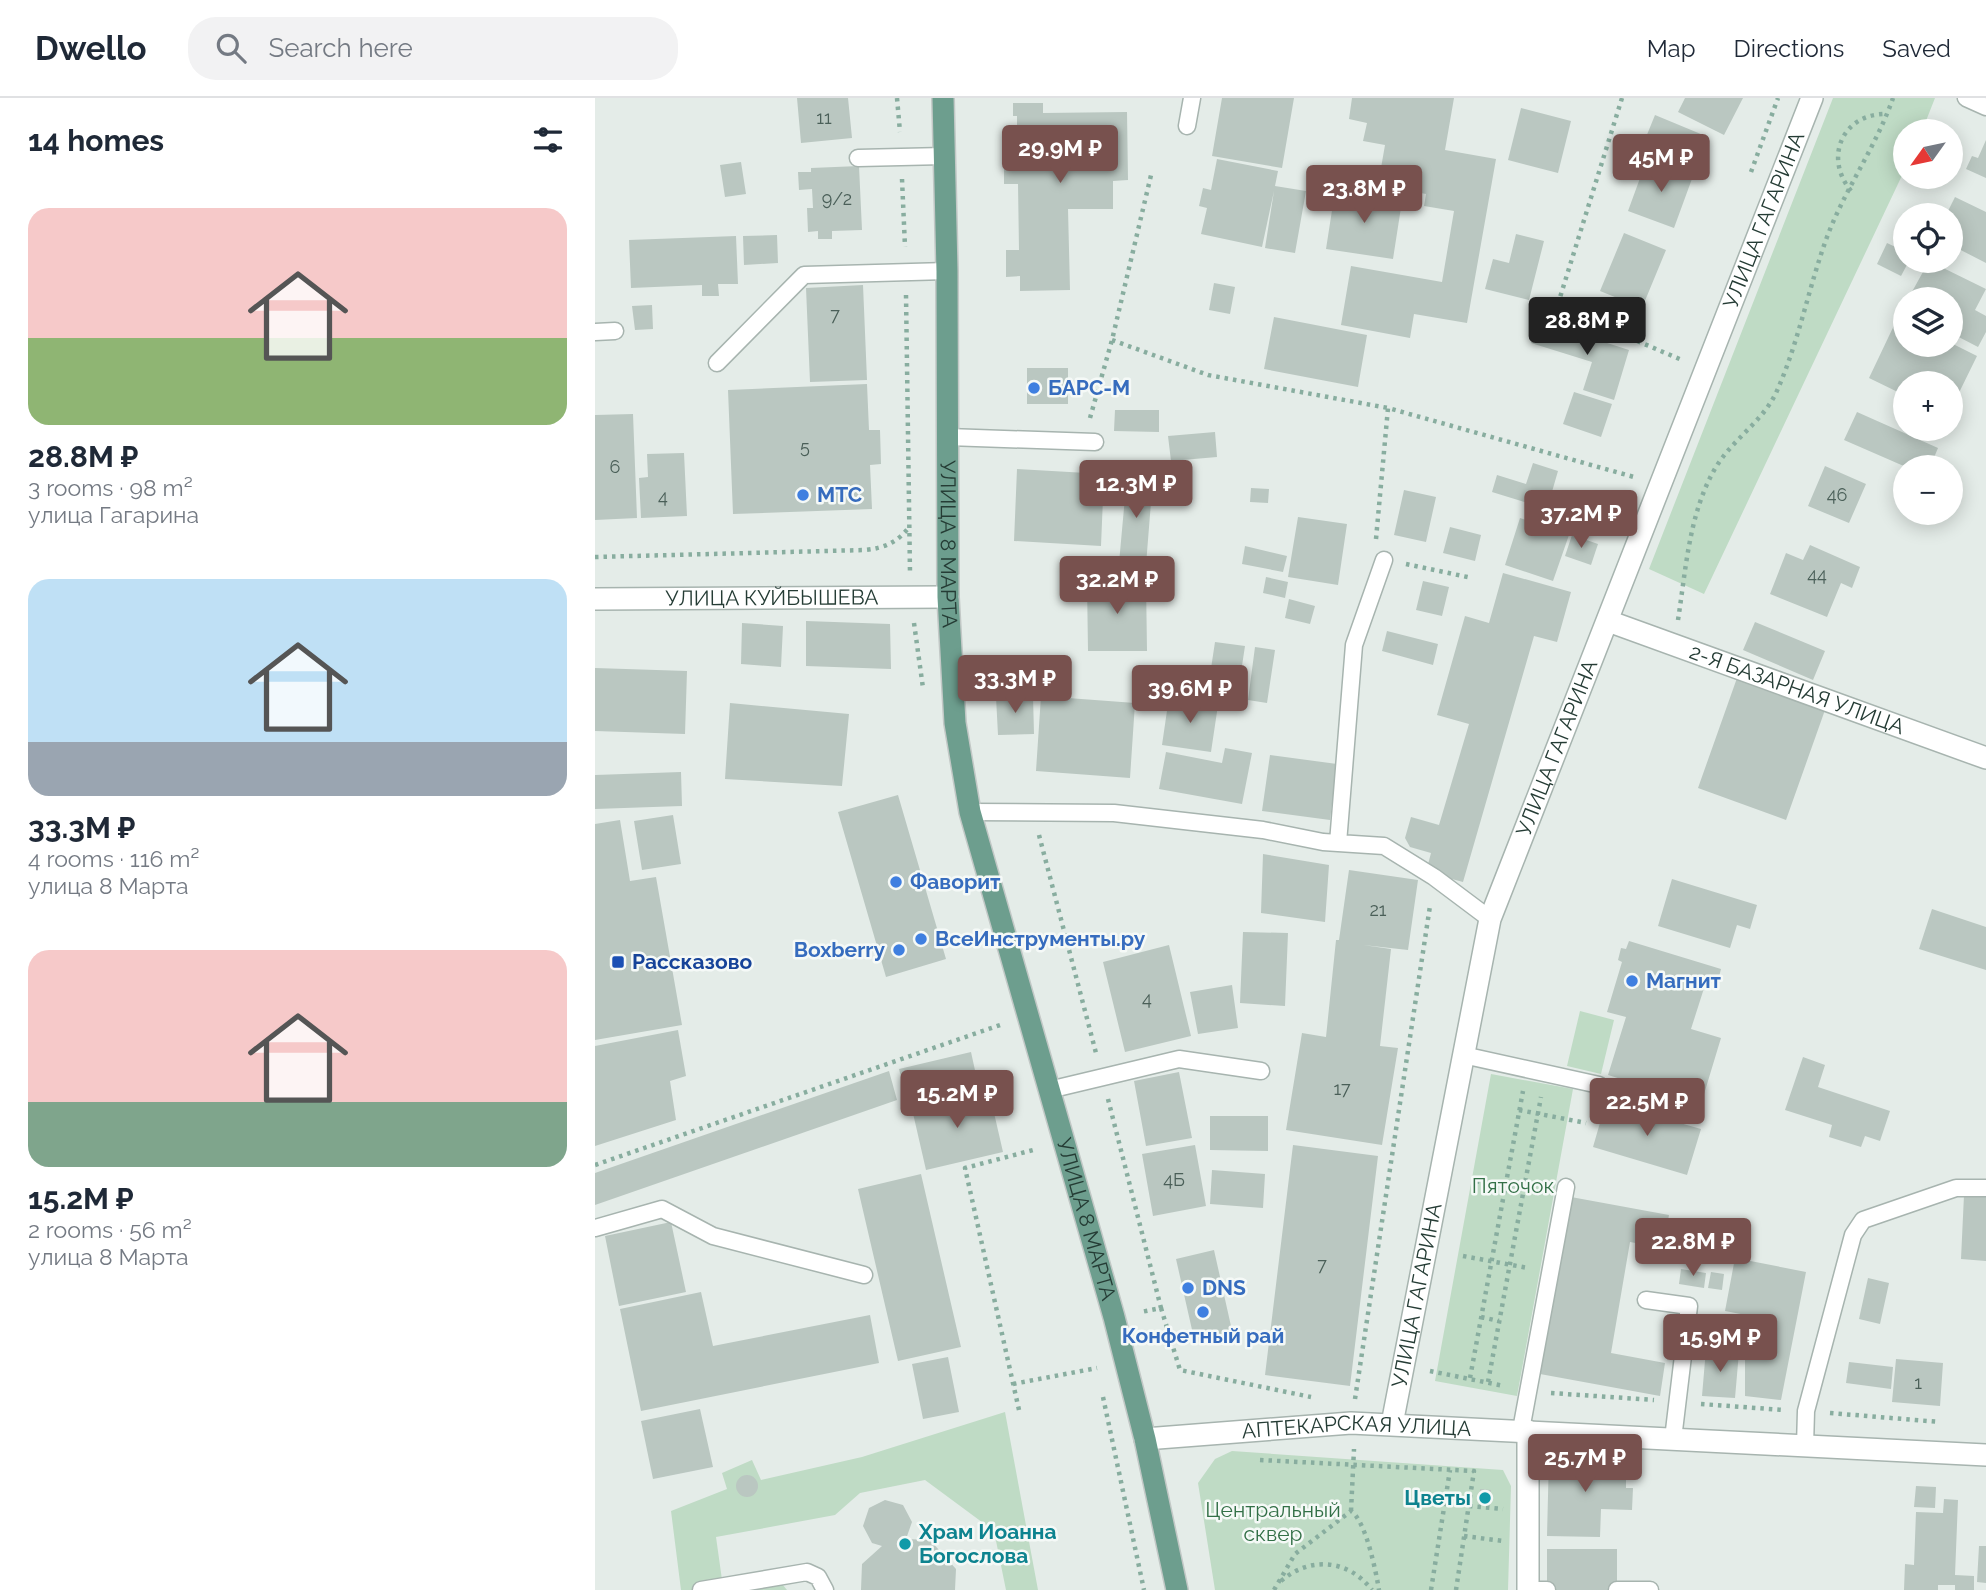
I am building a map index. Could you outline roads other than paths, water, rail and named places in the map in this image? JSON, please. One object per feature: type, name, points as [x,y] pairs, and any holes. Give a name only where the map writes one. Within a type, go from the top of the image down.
[{"type":"main road","name":"УЛИЦА 8 МАРТА","points":[[943,98],[947,271],[948,597],[955,723],[970,812],[1145,1439],[1177,1590]]},
{"type":"street","name":"УЛИЦА ГАГАРИНА","points":[[1392,1424],[1490,919],[1812,98]]},
{"type":"street","name":"УЛИЦА КУЙБЫШЕВА","points":[[595,599],[948,597]]},
{"type":"street","name":"2-Я БАЗАРНАЯ УЛИЦА","points":[[1608,621],[1986,758]]},
{"type":"street","name":"АПТЕКАРСКАЯ УЛИЦА","points":[[1145,1439],[1351,1423],[1986,1455]]},
{"type":"street","points":[[1524,1431],[1528,1590]]},
{"type":"lane","points":[[1187,126],[1192,98]]},
{"type":"lane","points":[[1966,98],[1986,107]]},
{"type":"lane","points":[[858,158],[944,156]]},
{"type":"lane","points":[[717,363],[804,275],[947,271]]},
{"type":"lane","points":[[595,332],[615,331]]},
{"type":"lane","points":[[948,437],[1089,442]]},
{"type":"lane","points":[[1338,843],[1354,645],[1384,560]]},
{"type":"lane","points":[[970,812],[1114,813],[1263,830],[1338,843],[1384,846],[1434,877],[1490,919]]},
{"type":"lane","points":[[1463,1055],[1599,1085]]},
{"type":"lane","points":[[1049,1090],[1179,1059],[1261,1071]]},
{"type":"lane","points":[[1805,1446],[1806,1411],[1853,1235],[1863,1220],[1956,1188],[1986,1188]]},
{"type":"lane","points":[[1524,1431],[1526,1390],[1565,1193]]},
{"type":"lane","points":[[595,1228],[662,1209],[713,1236],[865,1275]]},
{"type":"lane","points":[[1646,1300],[1689,1306],[1673,1438]]},
{"type":"lane","points":[[701,1590],[807,1572],[818,1577],[825,1590]]},
{"type":"lane","points":[[1528,1590],[1547,1590]]},
{"type":"lane","points":[[1617,1590],[1650,1590]]},
{"type":"place","name":"БАРС-М","points":[[1034,388]]},
{"type":"place","name":"МТС","points":[[803,495]]},
{"type":"place","name":"Фаворит","points":[[896,882]]},
{"type":"place","name":"ВсеИнструменты.ру","points":[[921,939]]},
{"type":"place","name":"Boxberry","points":[[899,950]]},
{"type":"place","name":"Рассказово","points":[[618,962]]},
{"type":"place","name":"Магнит","points":[[1632,981]]},
{"type":"place","name":"DNS","points":[[1188,1288]]},
{"type":"place","name":"Конфетный рай","points":[[1203,1312]]},
{"type":"place","name":"Цветы","points":[[1485,1498]]},
{"type":"place","name":"Храм Иоанна Богослова","points":[[905,1544]]},
{"type":"park label","name":"Пяточок","points":[[1513,1186]]},
{"type":"park label","name":"Центральный сквер","points":[[1273,1522]]}]
